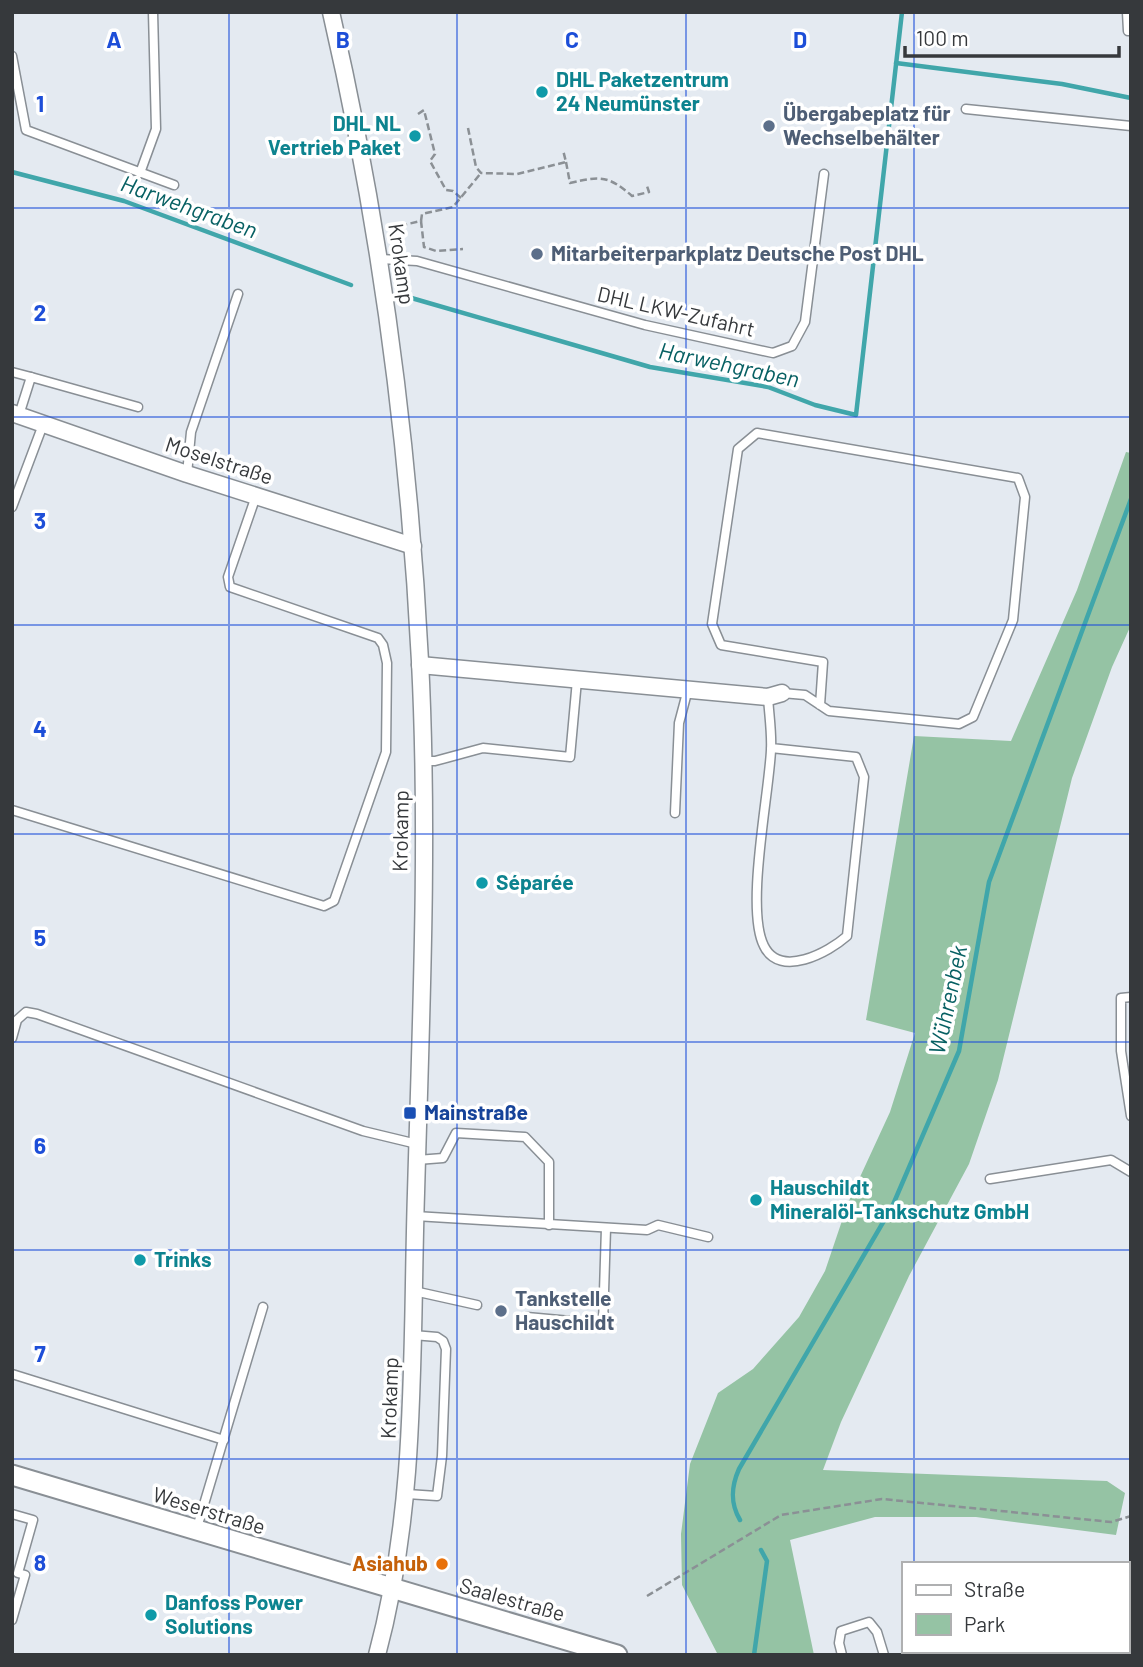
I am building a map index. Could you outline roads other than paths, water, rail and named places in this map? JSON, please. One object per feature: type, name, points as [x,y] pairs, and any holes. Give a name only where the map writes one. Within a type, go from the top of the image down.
[{"type":"street","name":"Krokamp","points":[[331,12],[380,258],[413,546],[423,761],[414,1292],[407,1494],[393,1590],[377,1655]]},
{"type":"street","name":"Moselstraße","points":[[16,414],[187,474],[413,546]]},
{"type":"street","points":[[420,665],[688,690],[775,695]]},
{"type":"street","name":"Weserstraße","points":[[12,1475],[393,1590]]},
{"type":"street","name":"Saalestraße","points":[[393,1590],[617,1655]]},
{"type":"lane","points":[[140,173],[156,129],[153,12]]},
{"type":"lane","points":[[1127,12],[1128,31],[1131,31]]},
{"type":"lane","points":[[12,56],[26,131],[174,185]]},
{"type":"lane","points":[[966,109],[1131,126]]},
{"type":"lane","name":"DHL LKW-Zufahrt","points":[[380,258],[417,261],[645,325],[773,353],[792,346],[805,323],[824,174]]},
{"type":"lane","points":[[187,474],[191,432],[238,294]]},
{"type":"lane","points":[[12,372],[138,407]]},
{"type":"lane","points":[[16,414],[31,377]]},
{"type":"lane","points":[[12,507],[44,422]]},
{"type":"lane","points":[[771,748],[856,757],[864,777],[847,936],[831,950],[803,961],[788,962],[764,948],[756,894],[775,695],[805,695],[820,705],[829,711],[959,724],[973,717],[1013,621],[1025,497],[1017,478],[757,433],[738,449],[712,624],[721,645],[823,662],[820,705]]},
{"type":"lane","points":[[12,810],[324,906],[334,901],[386,752],[387,663],[383,645],[378,638],[230,587],[228,577],[256,496]]},
{"type":"lane","points":[[423,761],[435,761],[483,748],[570,757],[577,679]]},
{"type":"lane","points":[[675,813],[679,723],[688,690]]},
{"type":"lane","points":[[1131,997],[1121,998],[1121,1037],[1131,1116]]},
{"type":"lane","points":[[12,1038],[17,1020],[26,1012],[37,1014],[363,1130],[417,1152],[443,1158],[456,1133],[525,1137],[549,1162],[550,1225]]},
{"type":"lane","points":[[990,1179],[1111,1160],[1131,1172]]},
{"type":"lane","points":[[415,1216],[647,1230],[658,1225],[708,1237]]},
{"type":"lane","points":[[527,1317],[603,1324],[606,1228]]},
{"type":"lane","points":[[414,1292],[477,1305]]},
{"type":"lane","points":[[197,1531],[263,1307]]},
{"type":"lane","points":[[407,1494],[437,1496],[442,1456],[446,1349],[443,1341],[437,1337],[413,1335]]},
{"type":"lane","points":[[12,1374],[224,1440]]},
{"type":"lane","points":[[12,1514],[33,1520],[18,1573],[25,1575],[12,1620]]},
{"type":"lane","points":[[842,1655],[839,1643],[841,1631],[864,1621],[869,1622],[877,1632],[884,1655]]},
{"type":"waterway","name":"Harwehgraben","points":[[408,297],[650,367],[768,387],[815,405],[856,415],[902,12]]},
{"type":"waterway","points":[[896,63],[1062,84],[1131,98]]},
{"type":"waterway","name":"Harwehgraben","points":[[12,172],[124,201],[351,285]]},
{"type":"waterway","name":"Wührenbek","points":[[740,1520],[734,1507],[733,1495],[739,1469],[892,1207],[959,1051],[989,882],[1131,499]]},
{"type":"waterway","name":"Wührenbek","points":[[754,1655],[767,1561],[761,1550]]},
{"type":"place","name":"DHL Paketzentrum 24 Neumünster","points":[[542,92]]},
{"type":"place","name":"Übergabeplatz für Wechselbehälter","points":[[769,126]]},
{"type":"place","name":"DHL NL Vertrieb Paket","points":[[415,136]]},
{"type":"place","name":"Mitarbeiterparkplatz Deutsche Post DHL","points":[[537,254]]},
{"type":"place","name":"Séparée","points":[[482,883]]},
{"type":"place","name":"Mainstraße","points":[[410,1113]]},
{"type":"place","name":"Hauschildt Mineralöl-Tankschutz GmbH","points":[[756,1200]]},
{"type":"place","name":"Trinks","points":[[140,1260]]},
{"type":"place","name":"Tankstelle Hauschildt","points":[[501,1311]]},
{"type":"place","name":"Asiahub","points":[[442,1564]]},
{"type":"place","name":"Danfoss Power Solutions","points":[[151,1615]]}]
